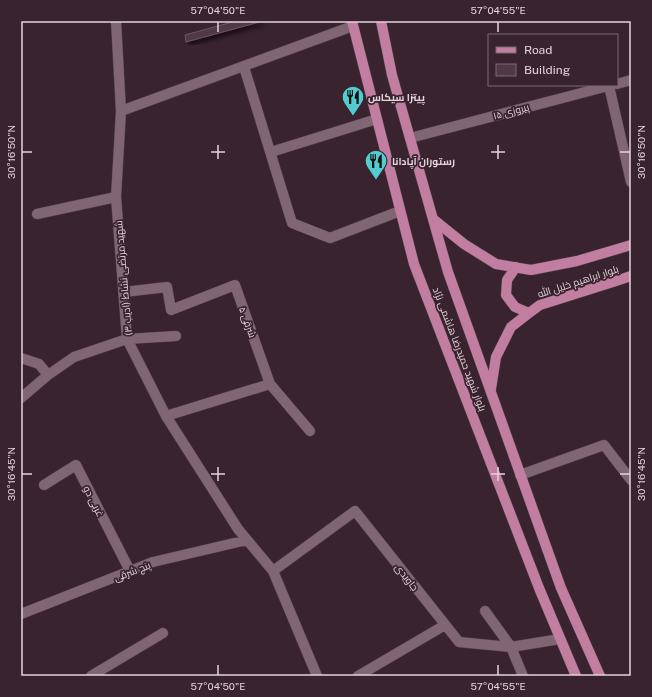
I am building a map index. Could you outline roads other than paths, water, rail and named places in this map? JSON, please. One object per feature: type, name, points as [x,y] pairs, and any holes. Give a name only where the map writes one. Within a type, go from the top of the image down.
[{"type":"main road","name":"بلوار شهید حمیدرضا هاشمی نژاد","points":[[382,21],[392,75],[448,272],[561,588],[600,676]]},
{"type":"main road","name":"بلوار شهید حمیدرضا هاشمی نژاد","points":[[353,24],[414,264],[536,581],[576,676]]},
{"type":"main road","name":"بلوار ابراهیم خلیل الله","points":[[433,219],[464,244],[496,264],[531,270],[569,262],[631,245]]},
{"type":"main road","points":[[516,267],[507,280],[506,295],[515,308],[529,313]]},
{"type":"main road","name":"بلوار ابراهیم خلیل الله","points":[[490,390],[496,357],[511,327],[540,305],[631,276]]},
{"type":"street","name":"شهید مرتضی نشاط (ادیب ۳)","points":[[116,21],[121,111],[116,196],[128,339],[166,416],[238,529],[274,571],[317,676]]},
{"type":"street","points":[[121,111],[244,67],[353,24]]},
{"type":"street","points":[[244,67],[292,224],[330,238],[400,211]]},
{"type":"street","name":"پیروزی ۱۵","points":[[618,84],[631,80]]},
{"type":"street","name":"پیروزی ۱۵","points":[[410,138],[609,86]]},
{"type":"street","points":[[613,86],[631,182]]},
{"type":"street","points":[[271,152],[377,119]]},
{"type":"street","points":[[37,214],[116,196]]},
{"type":"street","name":"۵ شرقی","points":[[124,292],[167,287],[171,310],[235,285],[270,384]]},
{"type":"street","points":[[21,398],[48,375],[74,357],[128,339],[176,336]]},
{"type":"street","points":[[21,358],[39,364],[48,375]]},
{"type":"street","points":[[166,416],[270,384],[310,431]]},
{"type":"street","points":[[520,475],[604,445],[631,480]]},
{"type":"street","name":"غربی دو","points":[[44,485],[76,465],[130,571]]},
{"type":"street","name":"جاویدی","points":[[274,571],[355,511],[459,642],[511,647],[560,639]]},
{"type":"street","name":"پنج شرقی","points":[[21,614],[153,562],[248,540]]},
{"type":"street","points":[[485,611],[511,647],[523,676]]},
{"type":"street","points":[[358,676],[445,625]]},
{"type":"street","points":[[91,676],[163,632]]},
{"type":"place","name":"پیتزا سیکاس","points":[[353,116]]},
{"type":"place","name":"رستوران آپادانا","points":[[376,180]]}]
